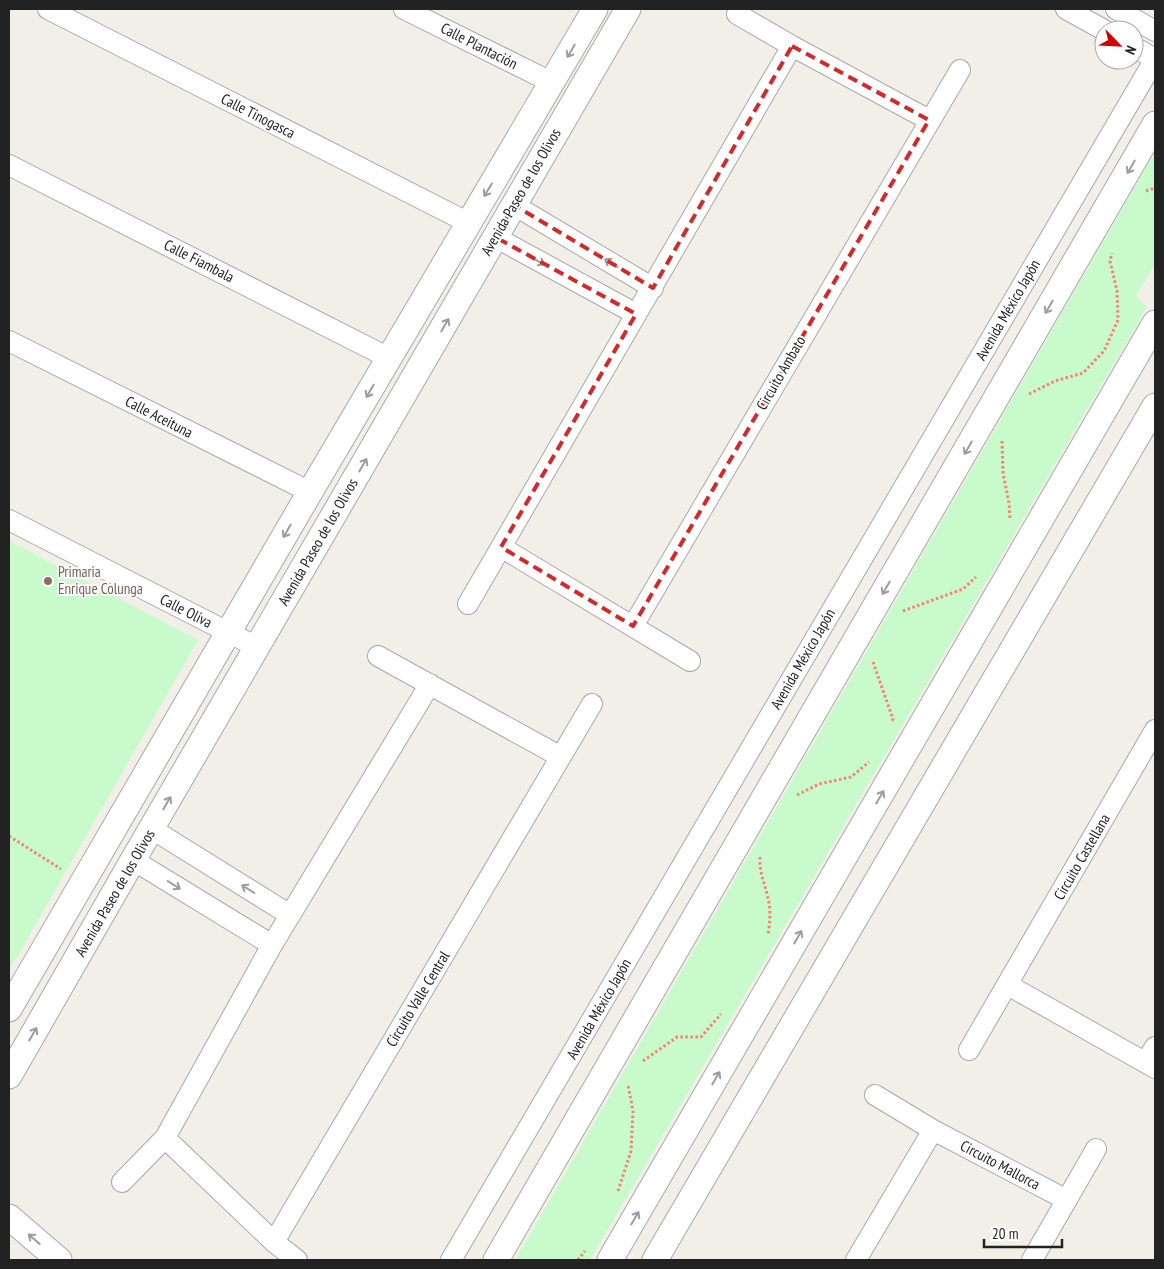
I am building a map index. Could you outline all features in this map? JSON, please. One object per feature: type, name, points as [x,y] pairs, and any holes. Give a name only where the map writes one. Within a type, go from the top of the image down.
[{"type":"street","name":"Calle Tinogasca","points":[[48,9],[469,223]]},
{"type":"street","name":"Calle Plantación","points":[[404,9],[553,84]]},
{"type":"street","name":"Avenida Paseo de los Olivos","points":[[9,1009],[310,492],[596,9]]},
{"type":"street","name":"Avenida Paseo de los Olivos","points":[[9,1076],[628,9]]},
{"type":"street","points":[[1066,9],[1094,24]]},
{"type":"street","points":[[1116,9],[1155,31]]},
{"type":"street","points":[[737,14],[929,120]]},
{"type":"street","points":[[468,604],[792,46]]},
{"type":"street","points":[[1144,53],[1155,59]]},
{"type":"street","name":"Avenida México Japón","points":[[451,1260],[1155,59]]},
{"type":"street","name":"Circuito Ambato","points":[[633,626],[960,70]]},
{"type":"street","points":[[496,1260],[1155,124]]},
{"type":"street","name":"Calle Fiambala","points":[[9,165],[389,358]]},
{"type":"street","points":[[514,205],[653,288]]},
{"type":"street","points":[[495,238],[636,314]]},
{"type":"street","points":[[610,1260],[1155,323]]},
{"type":"street","name":"Calle Aceituna","points":[[9,341],[310,492]]},
{"type":"street","points":[[655,1260],[1155,406]]},
{"type":"street","name":"Calle Oliva","points":[[9,520],[257,647]]},
{"type":"street","points":[[501,547],[690,661]]},
{"type":"street","points":[[378,656],[561,757]]},
{"type":"street","points":[[122,1182],[165,1138],[272,945],[430,684]]},
{"type":"street","name":"Circuito Valle Central","points":[[274,1242],[592,704]]},
{"type":"street","name":"Circuito Castellana","points":[[969,1050],[1155,730]]},
{"type":"street","points":[[152,829],[290,915]]},
{"type":"street","points":[[133,860],[272,945]]},
{"type":"street","points":[[1008,985],[1152,1059]]},
{"type":"street","name":"Circuito Mallorca","points":[[875,1095],[933,1130],[1067,1200]]},
{"type":"street","points":[[856,1260],[933,1130]]},
{"type":"street","points":[[165,1138],[274,1242],[297,1260]]},
{"type":"street","points":[[1032,1260],[1096,1149]]},
{"type":"street","points":[[9,1217],[59,1260]]},
{"type":"path","points":[[1141,197],[1146,191],[1155,188]]},
{"type":"path","points":[[1022,397],[1055,381],[1083,373],[1104,351],[1118,320],[1117,291],[1110,261],[1114,245]]},
{"type":"path","points":[[1004,435],[1002,441],[1003,473],[1011,518],[1008,526]]},
{"type":"path","points":[[899,613],[963,590],[980,574]]},
{"type":"path","points":[[875,656],[872,663],[893,719],[889,727]]},
{"type":"path","points":[[790,799],[819,784],[851,777],[874,758]]},
{"type":"path","points":[[9,836],[65,872]]},
{"type":"path","points":[[761,852],[759,866],[771,916],[767,944]]},
{"type":"path","points":[[640,1063],[677,1037],[701,1037],[724,1012]]},
{"type":"path","points":[[617,1193],[631,1151],[633,1111],[626,1078]]},
{"type":"path","points":[[578,1260],[589,1245]]},
{"type":"highlighted area","points":[[792,46],[929,120],[633,626],[501,547],[636,314],[495,237],[514,205],[653,288]]},
{"type":"green space","points":[[1155,152],[1155,264],[1136,296],[1147,307],[590,1260],[515,1260]]},
{"type":"green space","points":[[9,541],[198,640],[9,971]]},
{"type":"place","name":"Primaria Enrique Colunga","points":[[48,581]]}]
